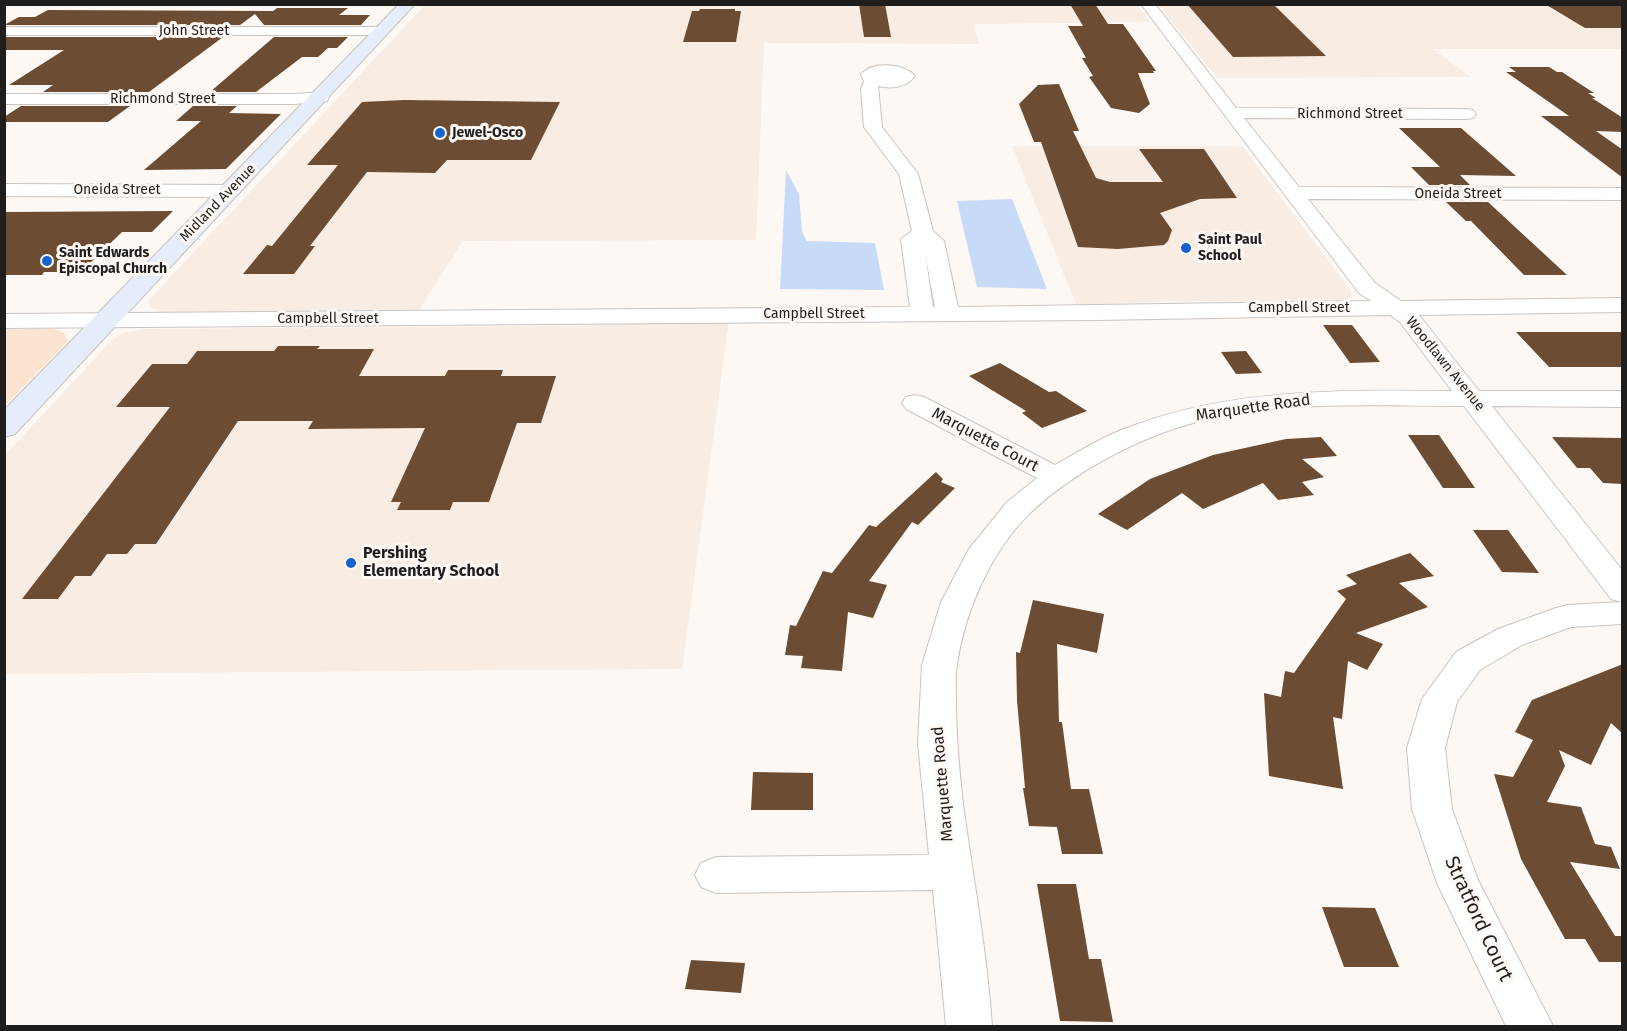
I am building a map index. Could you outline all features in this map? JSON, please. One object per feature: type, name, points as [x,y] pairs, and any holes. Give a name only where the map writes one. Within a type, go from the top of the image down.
[{"type":"main road","name":"Midland Avenue","points":[[4,428],[408,4]]},
{"type":"street","name":"Woodlawn Avenue","points":[[1147,4],[1367,288],[1408,317],[1623,591]]},
{"type":"street","name":"John Street","points":[[4,31],[383,31]]},
{"type":"street","points":[[873,80],[869,89],[873,128],[908,174],[923,234],[933,241],[948,313]]},
{"type":"street","name":"Richmond Street","points":[[4,99],[295,99],[321,97]]},
{"type":"street","name":"Richmond Street","points":[[1233,113],[1467,114]]},
{"type":"street","name":"Oneida Street","points":[[4,190],[230,190]]},
{"type":"street","name":"Oneida Street","points":[[1294,193],[1623,194]]},
{"type":"street","points":[[922,313],[912,239],[923,234]]},
{"type":"street","name":"Campbell Street","points":[[4,321],[1395,308],[1528,309],[1623,305]]},
{"type":"street","name":"Marquette Road","points":[[969,1026],[937,744],[939,664],[957,602],[985,549],[1018,508],[1056,477],[1095,454],[1140,432],[1196,414],[1264,403],[1340,398],[1623,399]]},
{"type":"street","name":"Marquette Court","points":[[915,403],[1056,477]]},
{"type":"street","name":"Stratford Court","points":[[1530,1026],[1458,884],[1432,809],[1426,748],[1440,699],[1468,661],[1510,637],[1568,616],[1623,613]]},
{"type":"street","points":[[716,875],[952,872]]},
{"type":"shaded area","points":[[1137,4],[1150,22],[973,24],[980,44],[764,43],[756,240],[463,241],[419,310],[159,312],[150,307],[148,301],[425,5]]},
{"type":"shaded area","points":[[1159,5],[1622,5],[1622,49],[1433,49],[1471,77],[1217,78]]},
{"type":"shaded area","name":"Saint Paul School","points":[[1012,146],[1242,146],[1352,294],[1340,301],[1172,301],[1076,305]]},
{"type":"shaded area","name":"Pershing Elementary School","points":[[729,321],[682,669],[5,674],[4,456],[112,340],[124,333],[144,329],[572,326]]},
{"type":"shaded area","points":[[5,329],[54,329],[64,333],[68,341],[5,406]]},
{"type":"water","points":[[786,170],[799,194],[802,232],[807,241],[875,243],[884,290],[780,289]]},
{"type":"water","points":[[1012,199],[1047,289],[977,287],[957,201]]},
{"type":"building","points":[[859,4],[885,4],[891,37],[864,37]]},
{"type":"building","points":[[1070,4],[1095,4],[1108,24],[1123,24],[1156,71],[1138,73],[1150,104],[1139,113],[1111,108],[1089,77],[1093,76],[1082,58],[1086,58],[1068,26],[1083,26]]},
{"type":"building","points":[[1187,4],[1273,4],[1326,56],[1233,57]]},
{"type":"building","points":[[1545,4],[1623,4],[1623,28],[1585,28]]},
{"type":"building","points":[[277,8],[348,8],[339,15],[370,15],[361,25],[264,25],[255,14],[240,25],[4,25],[19,17],[35,17],[48,10],[273,11]]},
{"type":"building","points":[[700,9],[741,11],[736,42],[683,42],[692,11]]},
{"type":"building","points":[[4,37],[223,37],[149,92],[43,92],[53,85],[9,85],[64,50],[4,50]]},
{"type":"building","points":[[274,37],[348,37],[337,48],[328,48],[318,57],[302,57],[256,92],[210,92]]},
{"type":"building","points":[[1509,67],[1549,67],[1562,72],[1594,93],[1588,93],[1596,98],[1592,98],[1623,118],[1623,132],[1596,131],[1623,150],[1623,178],[1541,116],[1569,116],[1506,72],[1516,72]]},
{"type":"building","points":[[1059,84],[1079,131],[1073,131],[1096,178],[1110,182],[1163,182],[1139,149],[1204,149],[1237,198],[1200,199],[1160,213],[1172,230],[1164,245],[1118,249],[1078,247],[1041,142],[1034,142],[1019,104],[1038,85]]},
{"type":"building","name":"Jewel-Osco","points":[[404,100],[560,102],[531,160],[447,160],[435,173],[367,172],[310,246],[315,246],[294,274],[243,274],[267,245],[272,246],[338,165],[307,165],[362,102]]},
{"type":"building","points":[[21,106],[130,106],[108,122],[4,122],[4,117]]},
{"type":"building","points":[[193,106],[237,106],[229,113],[281,114],[226,169],[144,170],[201,121],[176,121]]},
{"type":"building","points":[[1399,128],[1461,128],[1516,176],[1460,175],[1470,185],[1429,185],[1411,167],[1440,167]]},
{"type":"building","points":[[1446,202],[1488,202],[1567,275],[1524,275],[1471,221],[1466,221]]},
{"type":"building","points":[[173,211],[152,232],[122,232],[87,266],[64,266],[57,272],[44,272],[42,275],[4,275],[4,212]]},
{"type":"building","points":[[1323,325],[1352,325],[1380,362],[1350,363]]},
{"type":"building","points":[[1516,332],[1623,332],[1623,367],[1549,367]]},
{"type":"building","points":[[278,346],[374,349],[359,376],[445,376],[448,370],[503,370],[501,376],[556,376],[541,423],[517,423],[489,502],[453,502],[450,510],[397,510],[401,502],[391,502],[425,428],[308,429],[313,421],[238,421],[156,544],[135,544],[127,554],[107,554],[91,576],[75,576],[58,599],[22,599],[170,407],[116,407],[152,364],[187,364],[197,351],[274,351]]},
{"type":"building","points":[[1246,351],[1262,373],[1236,374],[1221,352]]},
{"type":"building","points":[[1000,363],[1049,392],[1056,391],[1087,411],[1042,428],[1022,413],[1026,411],[969,376]]},
{"type":"building","points":[[1408,435],[1439,435],[1475,488],[1443,488]]},
{"type":"building","points":[[1321,437],[1337,456],[1302,459],[1324,477],[1302,482],[1314,495],[1278,500],[1263,483],[1203,509],[1182,493],[1127,530],[1098,514],[1150,479],[1213,455],[1286,439]]},
{"type":"building","points":[[1552,437],[1623,438],[1623,484],[1603,483],[1590,468],[1577,468]]},
{"type":"building","points":[[936,472],[943,479],[941,482],[955,488],[918,525],[912,522],[869,581],[887,585],[873,618],[848,612],[842,671],[801,668],[803,656],[785,655],[790,625],[796,626],[823,571],[832,573],[869,525],[876,527]]},
{"type":"building","points":[[1473,530],[1508,530],[1539,573],[1502,572]]},
{"type":"building","points":[[1410,553],[1434,576],[1399,583],[1428,607],[1356,633],[1383,644],[1367,670],[1348,661],[1342,719],[1333,717],[1343,789],[1269,776],[1264,693],[1281,697],[1285,671],[1294,673],[1346,599],[1337,591],[1357,584],[1346,575]]},
{"type":"building","points":[[1033,600],[1104,614],[1097,653],[1057,644],[1059,722],[1062,722],[1071,789],[1089,789],[1103,854],[1062,854],[1057,827],[1029,826],[1023,788],[1025,788],[1017,701],[1016,652],[1020,653]]},
{"type":"building","points":[[1623,664],[1623,734],[1611,723],[1591,765],[1559,750],[1565,766],[1547,802],[1581,807],[1595,844],[1611,847],[1620,869],[1570,862],[1615,936],[1623,936],[1623,962],[1599,962],[1585,939],[1565,939],[1521,859],[1494,774],[1513,777],[1533,740],[1515,732],[1532,700]]},
{"type":"building","points":[[753,772],[813,773],[813,810],[751,810]]},
{"type":"building","points":[[1037,884],[1076,884],[1089,959],[1101,959],[1113,1022],[1060,1021]]},
{"type":"building","points":[[1322,907],[1375,908],[1399,967],[1344,967]]},
{"type":"building","points":[[691,960],[745,963],[741,993],[685,989]]},
{"type":"place","name":"Jewel-Osco","points":[[440,133]]},
{"type":"place","name":"Saint Paul School","points":[[1186,248]]},
{"type":"place","name":"Saint Edwards Episcopal Church","points":[[47,261]]},
{"type":"place","name":"Pershing Elementary School","points":[[351,563]]}]
